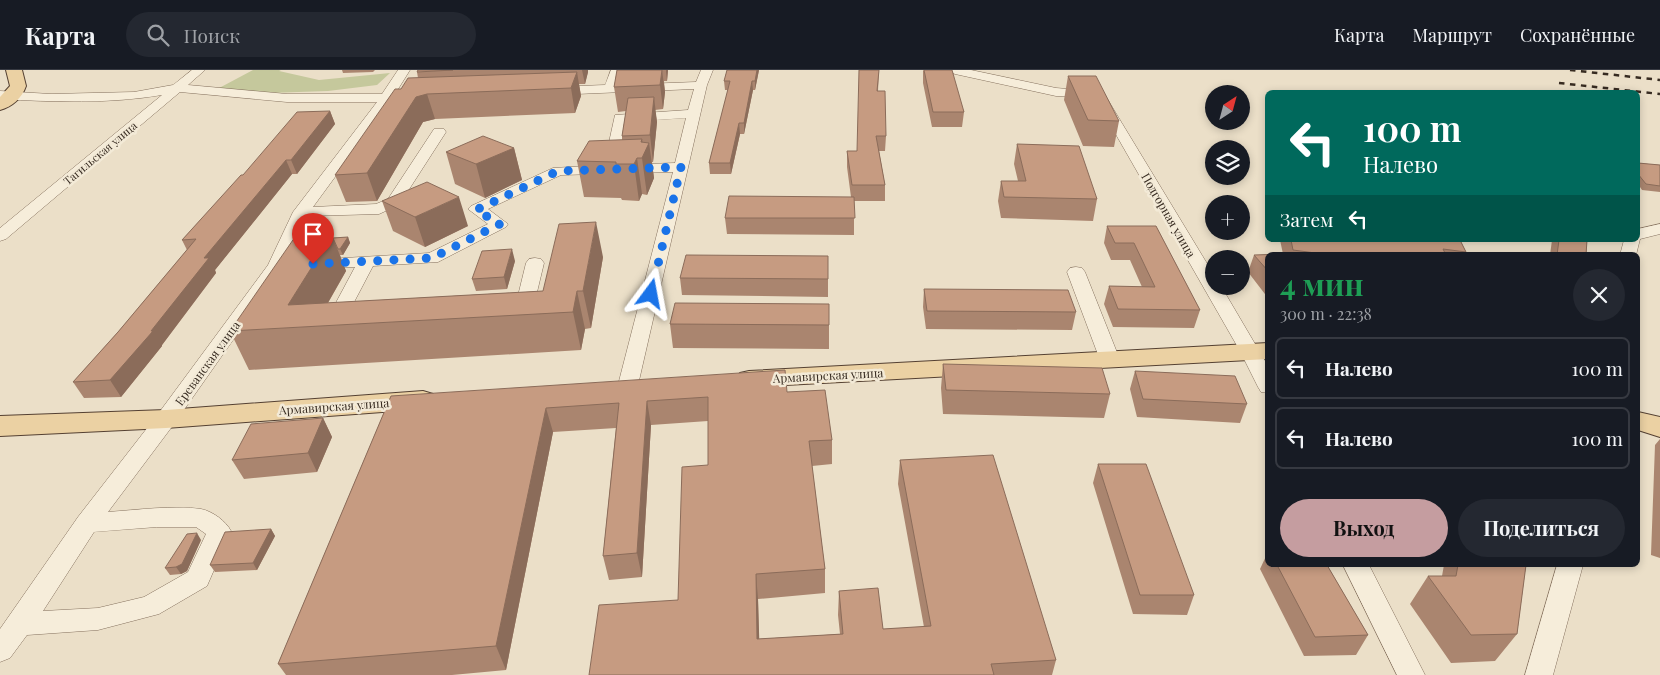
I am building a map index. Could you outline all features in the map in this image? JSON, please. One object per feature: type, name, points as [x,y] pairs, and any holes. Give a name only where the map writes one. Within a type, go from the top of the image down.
[{"type":"main road","points":[[4,99],[19,87],[19,79],[14,70]]},
{"type":"main road","name":"Армавирская улица","points":[[726,380],[1258,351]]},
{"type":"main road","points":[[619,386],[658,383]]},
{"type":"main road","name":"Армавирская улица","points":[[0,426],[166,419],[451,398]]},
{"type":"main road","points":[[1640,422],[1660,427]]},
{"type":"street","name":"Тагильская улица","points":[[0,236],[200,70]]},
{"type":"street","name":"Ереванская улица","points":[[0,650],[20,624],[87,523],[166,419],[291,265],[301,212],[396,98],[404,70]]},
{"type":"street","points":[[610,89],[617,70]]},
{"type":"street","points":[[619,386],[681,167],[700,86],[707,70]]},
{"type":"street","name":"Подгорная улица","points":[[952,70],[1056,92],[1099,95],[1258,351],[1265,376]]},
{"type":"street","points":[[542,92],[700,86]]},
{"type":"street","points":[[4,99],[134,96],[178,88],[287,98],[396,98]]},
{"type":"street","points":[[610,169],[620,118],[694,114]]},
{"type":"street","points":[[301,212],[379,209],[394,202],[439,132]]},
{"type":"street","points":[[291,265],[432,258],[500,224],[476,210],[558,171],[681,167]]},
{"type":"street","points":[[1640,234],[1649,230],[1660,229]]},
{"type":"street","points":[[352,324],[333,325],[367,261]]},
{"type":"street","points":[[504,314],[523,313],[535,263]]},
{"type":"street","points":[[1076,272],[1110,360]]},
{"type":"street","points":[[20,624],[98,618],[150,606],[198,579],[219,531],[201,518],[157,518],[87,523]]},
{"type":"street","points":[[1357,567],[1411,675]]},
{"type":"street","points":[[1539,675],[1569,567]]},
{"type":"green space","points":[[253,70],[281,70],[279,71],[319,80],[390,73],[377,85],[328,91],[206,95]]},
{"type":"building","points":[[418,70],[453,70],[417,72]]},
{"type":"building","points":[[617,70],[662,70],[660,85],[614,87]]},
{"type":"building","points":[[727,70],[757,70],[755,81],[752,81],[744,123],[739,123],[730,163],[709,163],[730,81],[724,81]]},
{"type":"building","points":[[859,70],[879,70],[877,91],[885,91],[886,136],[876,136],[885,185],[852,185],[847,151],[857,151]]},
{"type":"building","points":[[924,70],[952,70],[964,112],[933,112]]},
{"type":"building","points":[[577,72],[571,88],[427,94],[416,97],[367,173],[335,175],[395,89],[401,89],[408,78]]},
{"type":"building","points":[[1068,76],[1096,76],[1119,121],[1088,120]]},
{"type":"building","points":[[654,97],[650,135],[622,136],[628,98]]},
{"type":"building","points":[[330,111],[291,160],[286,160],[204,258],[209,258],[151,331],[153,331],[110,380],[73,382],[118,332],[196,239],[182,240],[243,175],[297,112]]},
{"type":"building","points":[[483,136],[514,148],[476,164],[446,152]]},
{"type":"building","points":[[642,139],[641,142],[649,143],[642,158],[637,158],[634,164],[577,161],[589,141]]},
{"type":"building","points":[[1017,144],[1079,146],[1097,199],[1004,197],[1001,181],[1026,181]]},
{"type":"building","points":[[1640,163],[1660,165],[1660,186],[1646,184],[1640,176]]},
{"type":"building","points":[[427,182],[459,197],[415,217],[382,201]]},
{"type":"building","points":[[729,196],[854,197],[855,218],[725,218]]},
{"type":"building","points":[[596,222],[583,291],[577,291],[573,312],[230,331],[295,237],[332,235],[288,305],[543,291],[559,224]]},
{"type":"building","points":[[1107,226],[1156,226],[1200,310],[1118,309],[1109,286],[1155,287],[1134,243],[1115,243]]},
{"type":"building","points":[[348,237],[340,249],[338,249],[333,238]]},
{"type":"building","points":[[1291,242],[1461,242],[1466,252],[1443,249],[1444,252],[1308,252],[1293,250]]},
{"type":"building","points":[[1559,242],[1587,242],[1586,252],[1557,252]]},
{"type":"building","points":[[512,249],[504,277],[472,279],[482,251]]},
{"type":"building","points":[[686,255],[828,256],[828,279],[680,278]]},
{"type":"building","points":[[1254,255],[1265,255],[1265,268]]},
{"type":"building","points":[[924,289],[1068,290],[1076,312],[927,311]]},
{"type":"building","points":[[675,303],[829,304],[829,325],[670,324]]},
{"type":"building","points":[[943,364],[1102,368],[1110,394],[946,390]]},
{"type":"building","points":[[785,370],[787,392],[825,390],[832,440],[809,441],[825,569],[756,574],[757,639],[843,634],[839,591],[878,588],[883,629],[931,626],[900,460],[993,455],[1056,660],[991,664],[994,675],[589,675],[599,605],[678,600],[682,467],[708,465],[708,397],[647,401],[637,553],[603,556],[619,403],[546,408],[496,646],[278,664],[391,396]]},
{"type":"building","points":[[1135,371],[1235,376],[1247,404],[1143,399]]},
{"type":"building","points":[[323,418],[308,453],[232,460],[251,424]]},
{"type":"building","points":[[1098,464],[1146,464],[1194,595],[1140,595]]},
{"type":"building","points":[[271,529],[253,563],[210,565],[225,532]]},
{"type":"building","points":[[197,533],[182,564],[176,567],[165,568],[187,534]]},
{"type":"building","points":[[1278,567],[1328,567],[1368,635],[1315,637]]},
{"type":"building","points":[[1458,567],[1526,567],[1517,634],[1471,635],[1428,576],[1456,576]]},
{"type":"railway","points":[[1570,70],[1660,80]]},
{"type":"railway","points":[[1559,83],[1623,90]]},
{"type":"railway","points":[[1640,92],[1660,94]]},
{"type":"route","points":[[313,264],[432,258],[500,224],[476,210],[558,171],[681,167],[651,294]]}]
